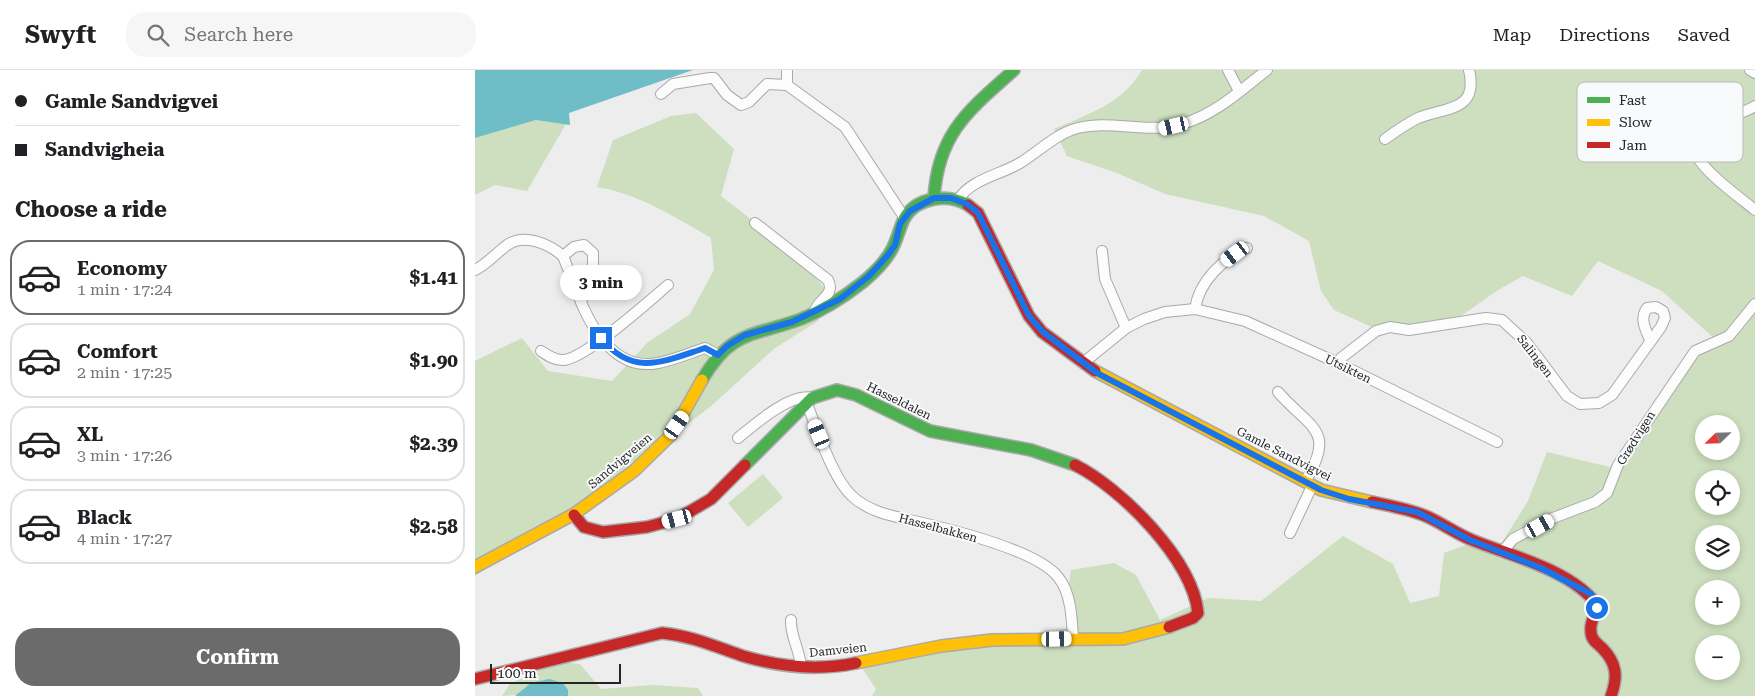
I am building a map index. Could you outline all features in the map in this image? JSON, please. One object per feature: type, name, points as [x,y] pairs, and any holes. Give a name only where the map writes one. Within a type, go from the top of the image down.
[{"type":"street","points":[[787,70],[787,85]]},
{"type":"street","points":[[661,94],[673,84],[714,78],[727,95],[741,105],[749,102],[767,84],[787,85],[845,127],[904,217],[916,206],[934,198],[935,181],[948,141],[955,127],[968,111],[1014,70]]},
{"type":"street","points":[[1228,70],[1239,91]]},
{"type":"street","points":[[958,200],[973,186],[1018,164],[1078,128],[1096,126],[1162,129],[1187,123],[1213,112],[1267,70]]},
{"type":"street","points":[[1385,139],[1401,127],[1420,117],[1448,111],[1461,105],[1467,98],[1472,81],[1469,70]]},
{"type":"street","points":[[1750,70],[1755,72]]},
{"type":"street","points":[[1743,111],[1755,106]]},
{"type":"street","points":[[1701,162],[1725,186],[1755,210]]},
{"type":"street","name":"Gamle Sandvigvei","points":[[934,198],[958,200],[978,213],[1035,324],[1097,373],[1309,484],[1349,499],[1417,512],[1470,540],[1565,580],[1594,598],[1597,608],[1591,624],[1591,634],[1614,661],[1617,670],[1611,696]]},
{"type":"street","name":"Sandvigveien","points":[[475,567],[574,515],[638,467],[669,436],[685,414],[718,355],[727,346],[745,335],[814,314],[840,299],[880,265],[895,245],[904,217]]},
{"type":"street","points":[[755,223],[828,280],[831,285],[829,294],[814,309],[814,314]]},
{"type":"street","points":[[475,270],[514,241],[539,242],[553,248],[563,256],[588,319],[601,338],[622,358],[640,364],[657,364],[705,348],[718,355]]},
{"type":"street","points":[[563,256],[574,247],[584,245],[593,253],[593,265],[581,302]]},
{"type":"street","points":[[1195,309],[1201,288],[1210,276],[1225,261],[1247,248]]},
{"type":"street","points":[[1102,251],[1105,279],[1126,328]]},
{"type":"street","points":[[541,351],[549,357],[561,361],[568,360],[585,352],[669,285]]},
{"type":"street","name":"Grødvigen","points":[[1502,552],[1513,540],[1559,516],[1595,502],[1607,493],[1618,465],[1695,351],[1729,336],[1755,304]]},
{"type":"street","name":"Utsikten","points":[[1083,363],[1126,328],[1165,312],[1195,309],[1245,321],[1339,363],[1497,442]]},
{"type":"street","name":"Salingen","points":[[1339,363],[1341,358],[1376,331],[1389,327],[1409,330],[1486,318],[1502,320],[1527,343],[1567,396],[1580,404],[1599,404],[1612,395],[1650,340]]},
{"type":"street","name":"Hasseldalen","points":[[574,515],[585,527],[603,532],[647,527],[677,519],[711,499],[809,401],[825,392],[839,389],[858,395],[918,427],[941,435],[1003,444],[1045,453],[1085,469],[1115,489],[1140,514],[1175,560],[1198,604]]},
{"type":"street","points":[[1278,392],[1318,434],[1320,441],[1319,458],[1290,533]]},
{"type":"street","points":[[738,438],[763,418],[788,403],[807,396],[809,401]]},
{"type":"street","name":"Hasselbakken","points":[[809,401],[838,478],[851,496],[867,507],[886,514],[954,530],[1044,564],[1058,576],[1065,589],[1072,622],[1073,639]]},
{"type":"street","name":"Damveien","points":[[475,679],[662,633],[687,635],[744,656],[801,667],[819,668],[851,664],[941,646],[983,641],[1123,639],[1163,629],[1193,618],[1198,613],[1198,604]]},
{"type":"street","points":[[791,620],[791,629],[800,655],[801,667]]},
{"type":"green space","points":[[1142,70],[1755,70],[1755,696],[872,696],[876,689],[862,668],[1069,628],[1068,590],[1071,570],[1114,563],[1136,575],[1160,620],[1208,598],[1261,601],[1343,536],[1393,564],[1410,603],[1439,596],[1444,553],[1469,544],[1501,544],[1528,501],[1547,452],[1618,469],[1694,360],[1718,342],[1662,291],[1598,261],[1572,296],[1523,276],[1498,290],[1461,316],[1414,328],[1390,326],[1385,333],[1334,310],[1321,291],[1309,241],[1264,216],[1165,194],[1117,173],[1067,156],[1054,129],[1092,113],[1114,100],[1134,82]]},
{"type":"green space","points":[[696,113],[734,149],[721,196],[801,258],[825,289],[818,321],[775,348],[710,407],[669,438],[633,473],[475,576],[475,361],[522,338],[548,371],[612,381],[647,343],[690,314],[714,270],[711,238],[670,214],[642,201],[612,190],[597,187],[613,140],[671,116]]},
{"type":"green space","points":[[536,120],[566,124],[527,191],[495,185],[475,195],[475,138]]},
{"type":"green space","points":[[763,474],[783,498],[748,527],[728,503]]},
{"type":"green space","points":[[556,662],[580,664],[601,689],[653,685],[698,688],[703,696],[568,696],[568,690],[502,696],[510,684]]},
{"type":"water","points":[[475,70],[693,70],[569,113],[570,125],[536,120],[475,138]]},
{"type":"water","points":[[549,679],[563,683],[568,690],[568,696],[515,696],[531,683]]},
{"type":"traffic: fast","points":[[934,198],[937,175],[949,139],[970,111],[1014,70]]},
{"type":"traffic: fast","points":[[702,380],[723,351],[734,343],[744,337],[818,312],[863,282],[879,268],[895,243],[904,219],[916,206],[933,199],[942,198],[960,201],[968,205]]},
{"type":"traffic: fast","points":[[745,465],[812,398],[837,390],[856,395],[930,431],[1031,450],[1075,465]]},
{"type":"traffic: slow","points":[[1095,371],[1321,490],[1372,502]]},
{"type":"traffic: slow","points":[[475,567],[574,514],[634,471],[671,435],[702,380]]},
{"type":"traffic: slow","points":[[856,663],[941,646],[992,640],[1123,639],[1169,627]]},
{"type":"traffic: jam","points":[[968,205],[978,213],[1029,316],[1042,332],[1095,371]]},
{"type":"traffic: jam","points":[[574,515],[584,527],[603,532],[647,527],[677,519],[711,499],[745,465]]},
{"type":"traffic: jam","points":[[1075,465],[1113,490],[1133,508],[1169,549],[1183,571],[1193,592],[1198,613],[1193,618],[1169,627]]},
{"type":"traffic: jam","points":[[1372,502],[1421,514],[1466,538],[1557,573],[1586,593],[1597,605],[1591,625],[1592,637],[1611,659],[1615,670],[1615,683],[1611,696]]},
{"type":"traffic: jam","points":[[475,679],[662,633],[693,639],[743,656],[771,663],[799,667],[828,667],[856,663]]},
{"type":"route","points":[[601,338],[608,347],[622,358],[640,364],[657,364],[705,348],[718,355],[735,340],[745,335],[814,314],[840,299],[869,276],[888,255],[895,245],[900,224],[910,211],[923,202],[934,198],[951,198],[967,204],[978,213],[1029,316],[1035,324],[1097,373],[1321,490],[1349,499],[1417,512],[1470,540],[1541,568],[1591,594],[1597,604],[1597,608]]}]
